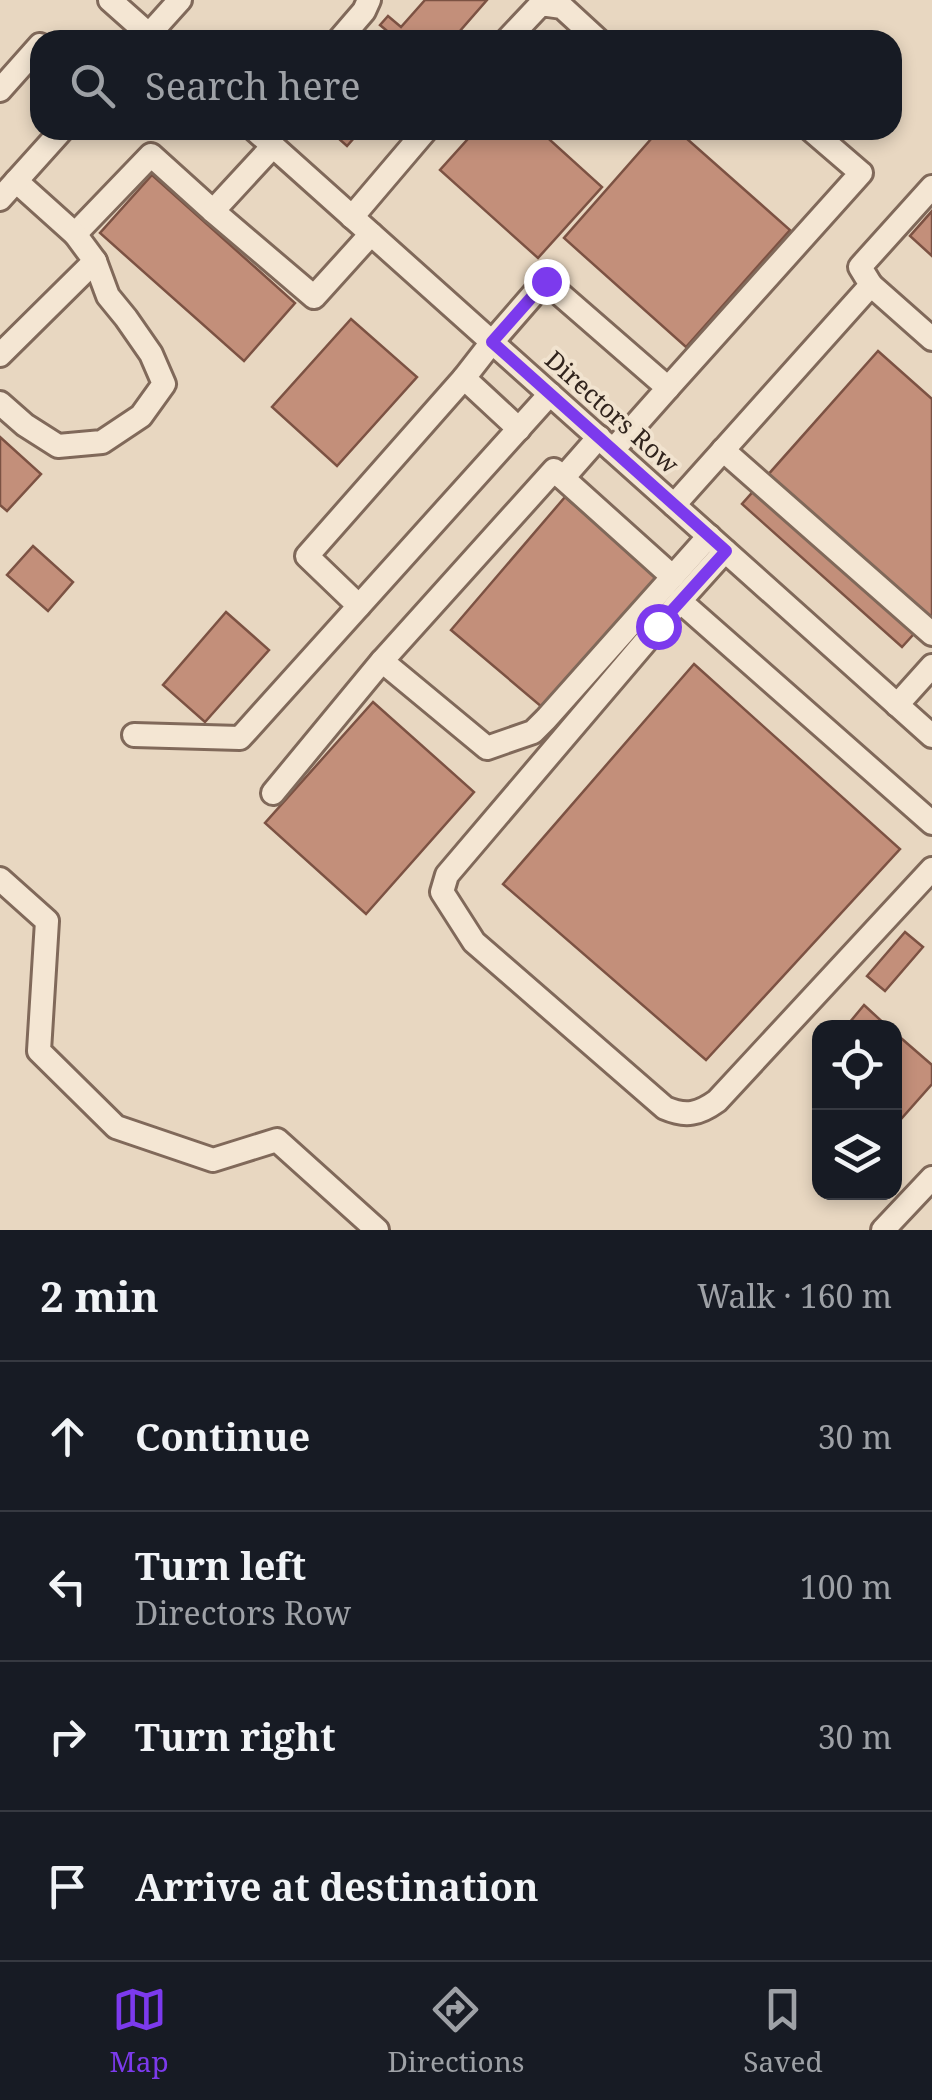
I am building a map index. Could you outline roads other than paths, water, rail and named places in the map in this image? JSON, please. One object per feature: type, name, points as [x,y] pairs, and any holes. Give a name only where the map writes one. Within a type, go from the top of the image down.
[{"type":"street","points":[[110,0],[141,30]]},
{"type":"street","points":[[156,30],[180,0]]},
{"type":"street","points":[[348,30],[369,0]]},
{"type":"street","points":[[516,30],[540,4],[562,7],[587,30]]},
{"type":"street","points":[[0,90],[30,57]]},
{"type":"street","points":[[0,402],[26,426],[58,446],[102,442],[142,416],[164,384],[151,354],[108,296],[94,261],[75,234],[6,190],[53,140]]},
{"type":"street","points":[[213,212],[256,140]]},
{"type":"street","name":"Directors Row","points":[[267,140],[932,736]]},
{"type":"street","points":[[352,217],[417,140]]},
{"type":"street","points":[[563,478],[668,388],[861,172],[823,140]]},
{"type":"street","points":[[75,234],[150,155],[314,297],[371,234]]},
{"type":"street","points":[[932,188],[860,267],[871,285],[932,339]]},
{"type":"street","points":[[0,355],[94,261]]},
{"type":"street","points":[[359,606],[307,556],[546,281],[668,388]]},
{"type":"street","points":[[674,505],[871,285]]},
{"type":"street","points":[[464,378],[519,429]]},
{"type":"street","points":[[134,736],[240,738],[550,394]]},
{"type":"street","points":[[723,450],[932,634]]},
{"type":"street","points":[[273,793],[382,661],[554,470],[673,577]]},
{"type":"street","points":[[382,661],[487,748],[533,732],[673,577],[718,544]]},
{"type":"street","points":[[718,544],[680,601],[447,875],[442,892],[474,942],[665,1108],[690,1115],[718,1101],[932,869]]},
{"type":"street","points":[[680,601],[932,823]]},
{"type":"street","points":[[897,704],[932,666]]},
{"type":"street","points":[[0,879],[47,921],[39,1051],[116,1127],[213,1160],[278,1140],[378,1230]]},
{"type":"street","points":[[883,1230],[932,1178]]}]
